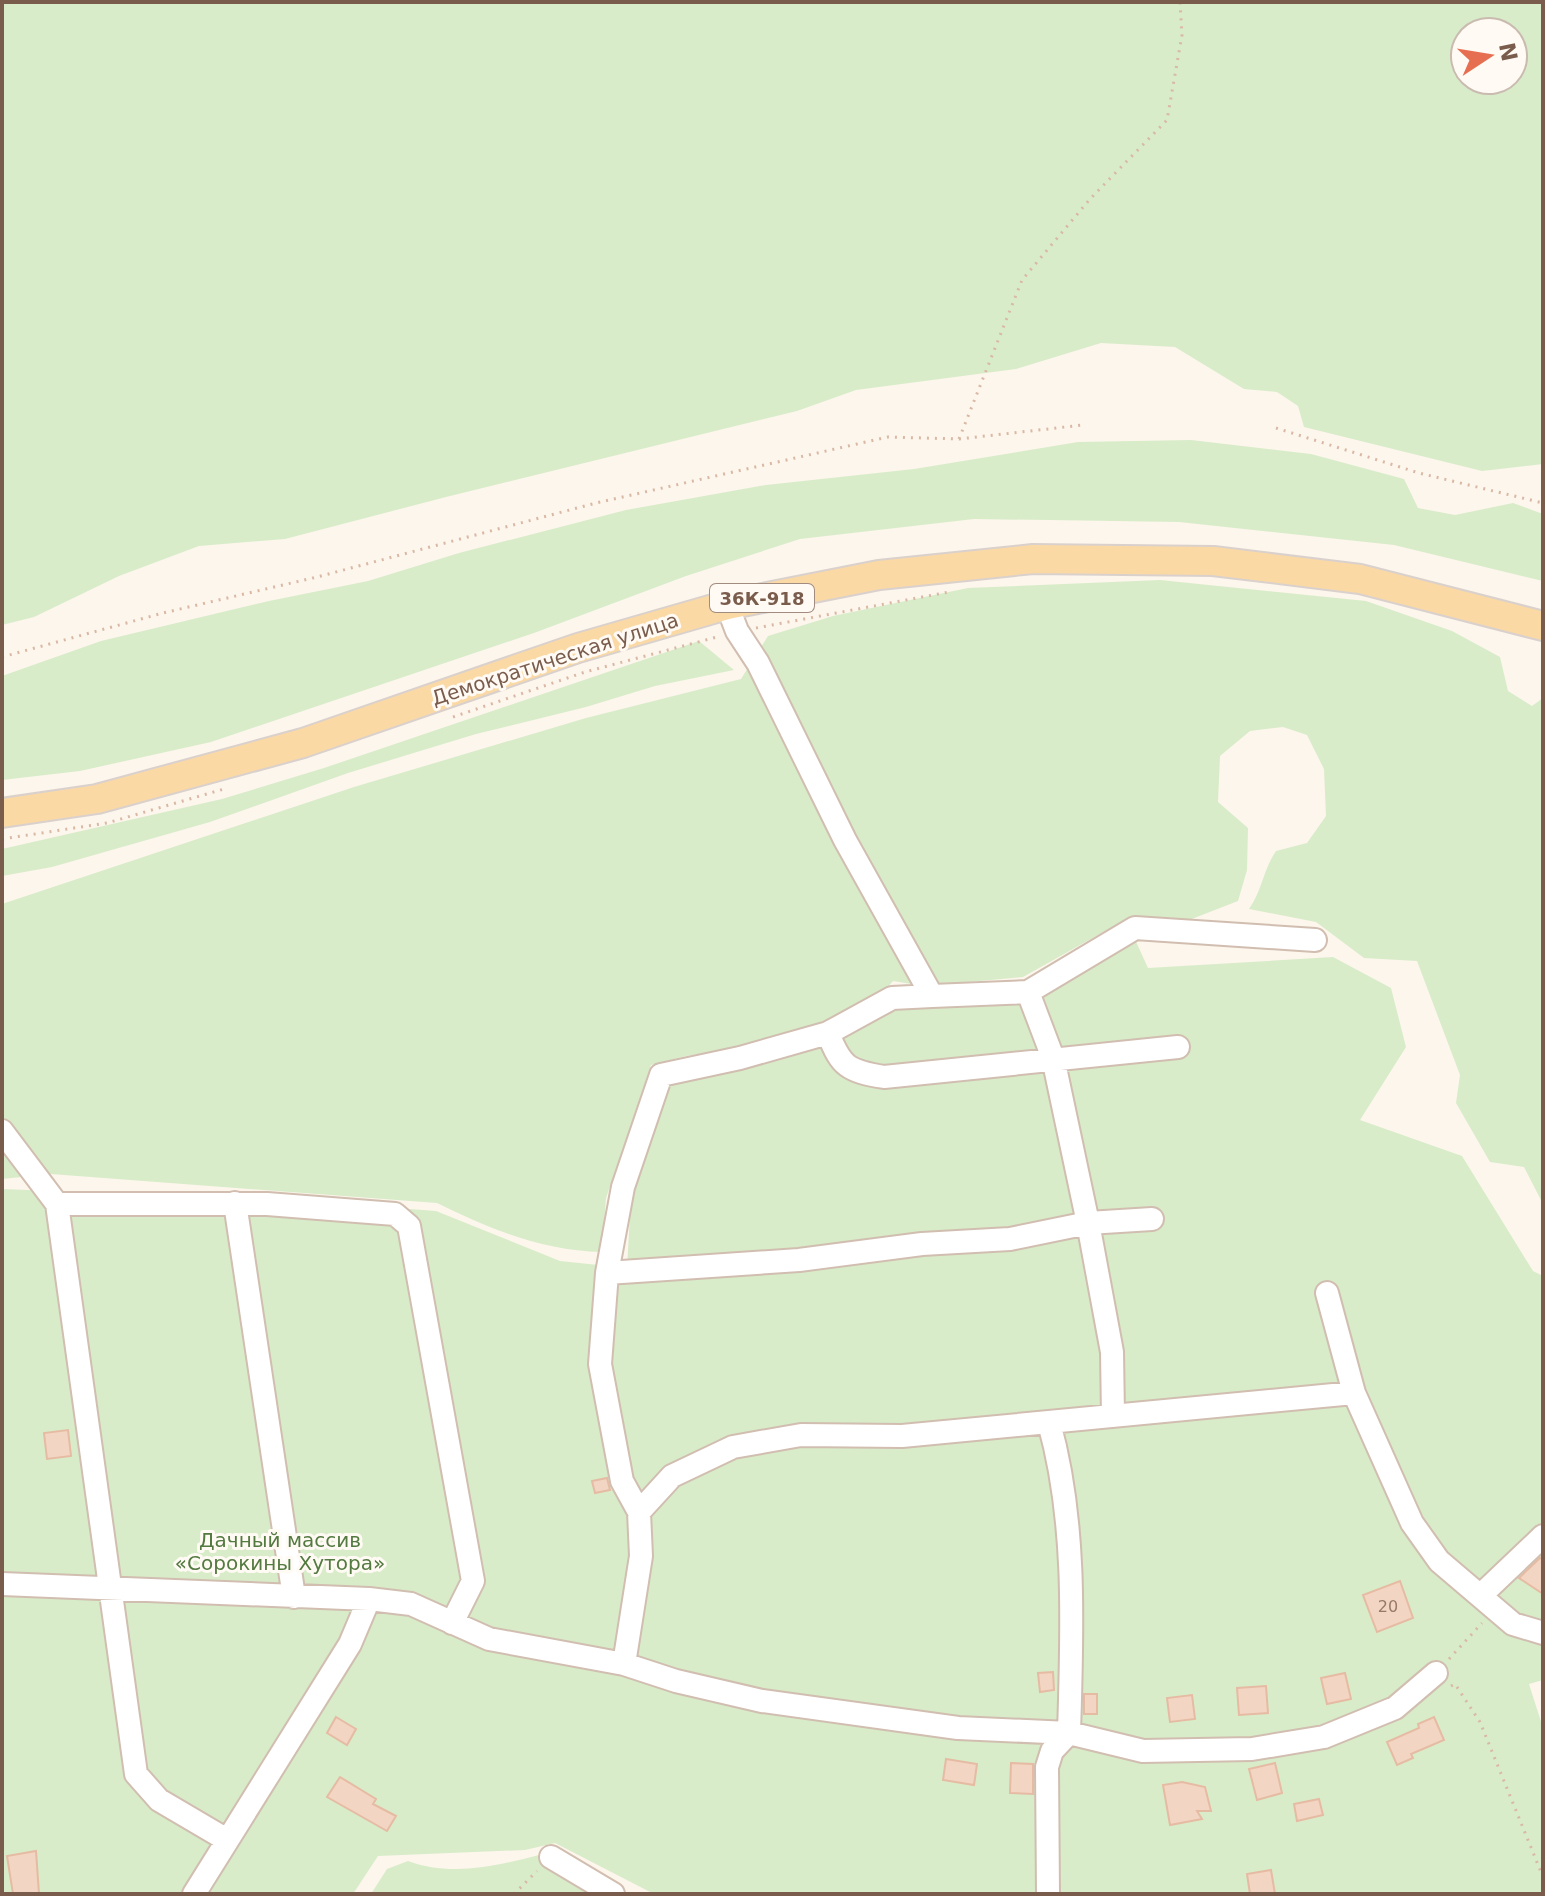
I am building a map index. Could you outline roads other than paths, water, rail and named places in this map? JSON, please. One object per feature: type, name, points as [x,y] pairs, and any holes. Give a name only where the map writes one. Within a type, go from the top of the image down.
[{"type":"main road","name":"Демократическая улица","points":[[2,813],[97,799],[303,743],[578,648],[727,605],[879,575],[1033,559],[1213,561],[1360,579],[1543,626]]},
{"type":"street","points":[[727,605],[737,631],[758,663],[845,840],[932,996]]},
{"type":"street","points":[[624,1664],[641,1556],[639,1512],[622,1481],[600,1364],[607,1273],[623,1187],[661,1075],[740,1058],[828,1033],[892,998],[1028,992],[1135,928],[1315,940]]},
{"type":"street","points":[[1028,992],[1053,1058],[1088,1223],[1112,1352],[1113,1416]]},
{"type":"street","points":[[828,1033],[837,1057],[857,1072],[884,1077],[1178,1047]]},
{"type":"street","points":[[2,1131],[57,1204],[136,1774],[159,1800],[227,1840]]},
{"type":"street","points":[[57,1204],[235,1203],[395,1214],[409,1226],[473,1581],[452,1623]]},
{"type":"street","points":[[235,1203],[294,1597]]},
{"type":"street","points":[[607,1273],[799,1260],[922,1244],[1010,1239],[1088,1223],[1152,1219]]},
{"type":"street","points":[[1327,1293],[1354,1393],[1412,1523],[1439,1561],[1513,1624],[1543,1633]]},
{"type":"street","points":[[639,1512],[672,1476],[733,1447],[801,1435],[902,1436],[1354,1393]]},
{"type":"street","points":[[1048,1894],[1047,1767],[1052,1751],[1069,1733],[1071,1660],[1068,1554],[1060,1461],[1049,1423]]},
{"type":"street","points":[[1488,1602],[1543,1536]]},
{"type":"street","points":[[2,1584],[369,1599],[411,1604],[489,1639],[624,1664],[676,1681],[762,1701],[958,1728],[1069,1733],[1143,1751],[1252,1749],[1324,1737],[1395,1708],[1440,1681]]},
{"type":"street","points":[[194,1894],[350,1644],[369,1599]]},
{"type":"street","points":[[551,1857],[613,1894]]},
{"type":"park label","name":"Дачный массив «Сорокины Хутора»","points":[[280,1552]]}]
